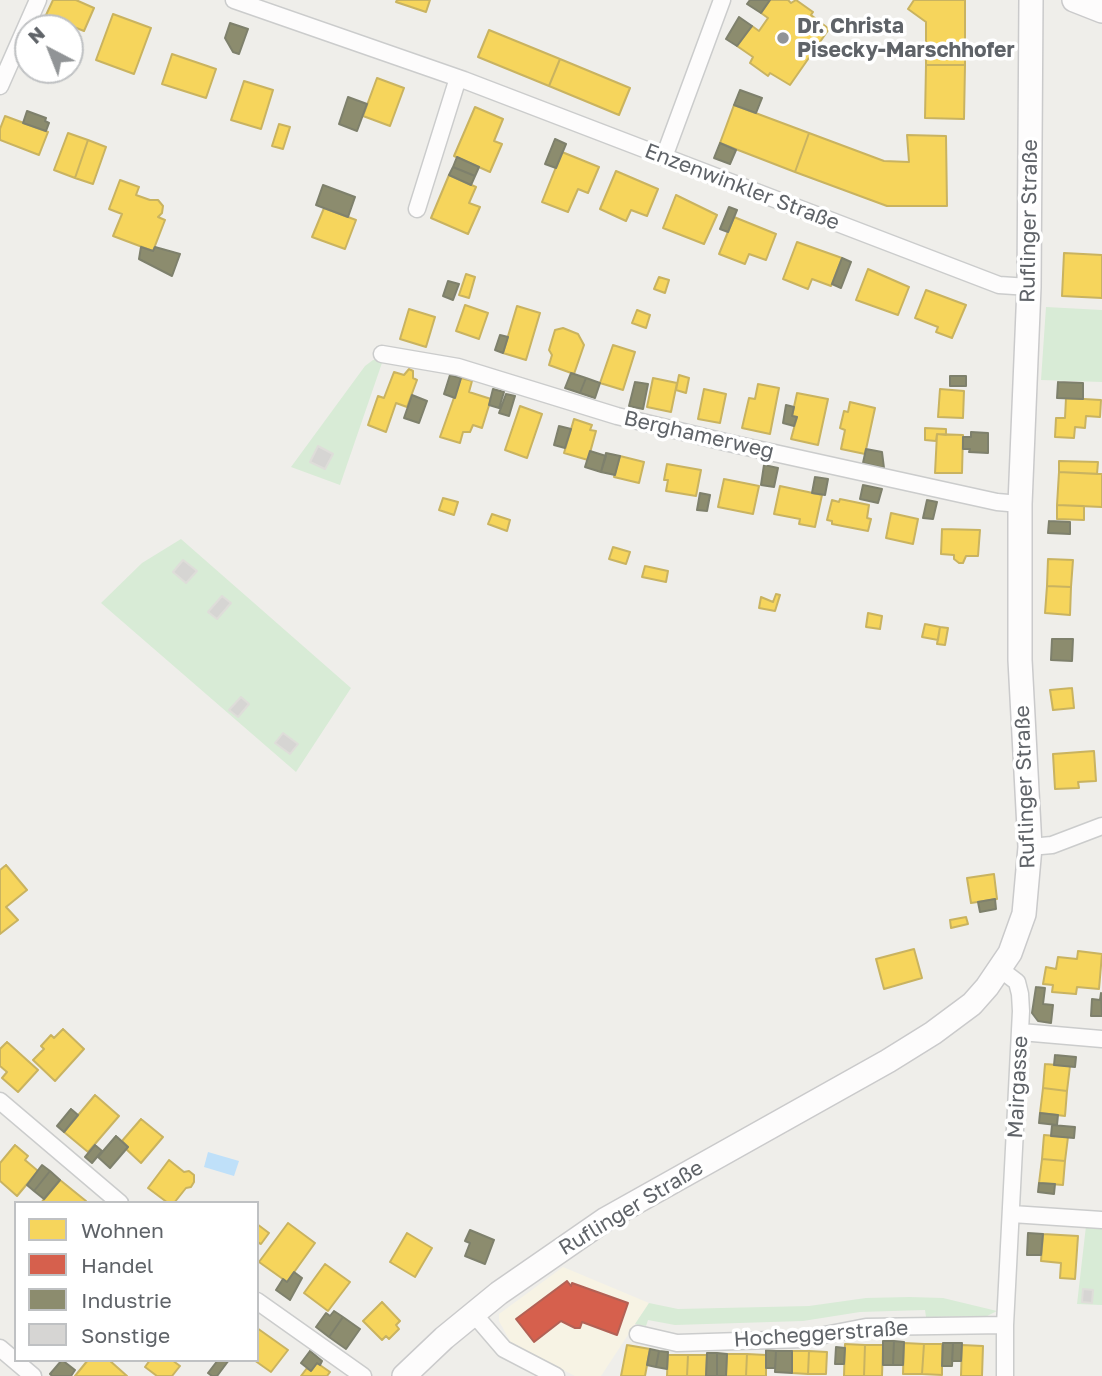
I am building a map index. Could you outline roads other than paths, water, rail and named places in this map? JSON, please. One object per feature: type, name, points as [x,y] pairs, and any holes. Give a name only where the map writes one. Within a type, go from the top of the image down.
[{"type":"street","points":[[0,86],[38,0]]},
{"type":"street","name":"Enzenwinkler Straße","points":[[234,0],[458,78],[999,285],[1029,287]]},
{"type":"street","points":[[664,157],[722,0]]},
{"type":"street","name":"Ruflinger Straße","points":[[404,1376],[472,1313],[606,1219],[933,1034],[972,1004],[1000,969],[1018,934],[1024,914],[1030,847],[1020,660],[1020,504],[1029,287],[1031,0]]},
{"type":"street","points":[[1074,0],[1102,11]]},
{"type":"street","points":[[417,209],[458,78]]},
{"type":"street","name":"Berghamerweg","points":[[382,354],[458,367],[617,416],[712,439],[997,502],[1020,504]]},
{"type":"street","points":[[1030,847],[1052,845],[1102,826]]},
{"type":"street","name":"Mairgasse","points":[[1000,969],[1017,982],[1020,993],[1005,1376]]},
{"type":"street","points":[[1020,1032],[1102,1040]]},
{"type":"street","points":[[0,1101],[118,1201]]},
{"type":"street","points":[[1012,1214],[1102,1220]]},
{"type":"street","points":[[259,1302],[363,1376]]},
{"type":"street","points":[[472,1313],[504,1349],[556,1376]]},
{"type":"street","name":"Hocheggerstraße","points":[[638,1334],[677,1343],[804,1339],[866,1328],[1005,1325]]},
{"type":"street","points":[[0,1348],[14,1360]]},
{"type":"street","points":[[16,1362],[33,1376]]},
{"type":"water","points":[[208,1152],[239,1161],[234,1176],[204,1167]]},
{"type":"place","name":"Dr. Christa Pisecky-Marschhofer","points":[[783,38]]}]
